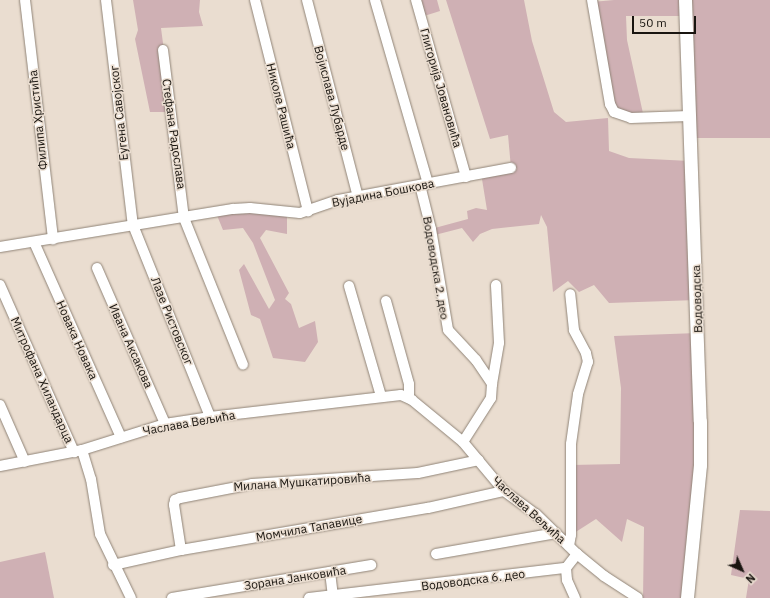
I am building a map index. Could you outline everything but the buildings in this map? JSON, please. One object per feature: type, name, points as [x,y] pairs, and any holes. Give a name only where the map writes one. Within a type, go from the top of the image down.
[{"type":"main road","name":"Водоводска","points":[[685,0],[697,283],[700,465],[687,598]]},
{"type":"street","name":"Филипа Христића","points":[[25,0],[53,239]]},
{"type":"street","name":"Еугена Савојског","points":[[106,0],[133,225]]},
{"type":"street","name":"Николе Рашића","points":[[255,0],[308,211]]},
{"type":"street","name":"Војислава Лубарде","points":[[307,0],[358,197]]},
{"type":"street","name":"Водоводска 2. део","points":[[375,0],[424,185],[448,330],[478,364],[492,384]]},
{"type":"street","name":"Глигорија Јовановића","points":[[416,0],[466,177]]},
{"type":"street","points":[[592,0],[610,104],[614,112],[631,118],[689,116]]},
{"type":"street","name":"Стефана Радослава","points":[[163,50],[184,218]]},
{"type":"street","name":"Вујадина Бошкова","points":[[0,247],[133,225],[250,208],[287,213],[308,211],[338,200],[510,168]]},
{"type":"street","points":[[184,218],[243,365]]},
{"type":"street","name":"Лазе Ристовског","points":[[133,225],[210,417]]},
{"type":"street","name":"Новака Новака","points":[[34,242],[121,437]]},
{"type":"street","name":"Ивана Аксакова","points":[[97,268],[166,424]]},
{"type":"street","name":"Митрофана Хиландарца","points":[[0,285],[91,479],[100,534],[113,565],[131,598]]},
{"type":"street","points":[[462,442],[491,398],[499,343],[496,285]]},
{"type":"street","points":[[349,286],[381,396]]},
{"type":"street","points":[[569,546],[571,535],[571,444],[578,394],[588,362],[586,353],[574,330],[570,294]]},
{"type":"street","points":[[386,301],[409,384],[409,398]]},
{"type":"street","name":"Часлава Вељића","points":[[0,466],[78,451],[166,424],[210,417],[381,396],[401,395],[409,398],[462,442],[504,490],[556,533],[578,554],[604,576],[638,598]]},
{"type":"street","points":[[0,405],[25,462]]},
{"type":"street","name":"Милана Мушкатировића","points":[[181,550],[174,505],[175,500],[180,498],[252,484],[418,473],[479,460]]},
{"type":"street","name":"Момчила Тапавице","points":[[113,565],[181,550],[428,508],[504,490]]},
{"type":"street","points":[[436,554],[556,533]]},
{"type":"street","points":[[575,598],[567,580],[566,568],[578,554]]},
{"type":"street","name":"Зорана Јанковића","points":[[172,598],[194,596],[371,565]]},
{"type":"street","name":"Водоводска 6. део","points":[[309,598],[566,568]]},
{"type":"street","points":[[330,572],[333,595]]},
{"type":"shaded area","points":[[133,0],[200,0],[199,12],[203,26],[161,28],[172,112],[150,112],[135,39],[138,30]]},
{"type":"shaded area","points":[[416,0],[437,0],[440,11],[421,17]]},
{"type":"shaded area","points":[[446,0],[524,0],[532,41],[554,112],[566,122],[608,118],[609,151],[629,158],[690,161],[697,300],[609,303],[594,285],[579,292],[568,281],[553,292],[547,227],[541,215],[539,224],[492,229],[480,234],[473,242],[462,228],[431,236],[431,229],[468,219],[467,211],[476,208],[487,210],[481,173],[511,168],[508,135],[490,139]]},
{"type":"shaded area","points":[[614,0],[679,0],[681,16],[626,16],[627,40],[644,118],[614,112],[592,2]]},
{"type":"shaded area","points":[[685,0],[770,0],[770,138],[685,138]]},
{"type":"shaded area","points":[[216,213],[287,213],[287,234],[266,230],[260,238],[289,293],[285,299],[291,304],[299,328],[315,321],[318,342],[305,362],[273,358],[260,319],[251,315],[239,270],[244,264],[269,309],[275,300],[253,243],[243,228],[223,230]]},
{"type":"shaded area","points":[[698,333],[699,403],[687,598],[643,598],[644,527],[627,519],[622,542],[596,519],[571,535],[571,465],[620,464],[621,388],[614,336]]},
{"type":"shaded area","points":[[740,510],[770,511],[770,598],[746,598],[749,579],[731,575]]},
{"type":"shaded area","points":[[45,552],[54,598],[0,598],[0,562]]}]
